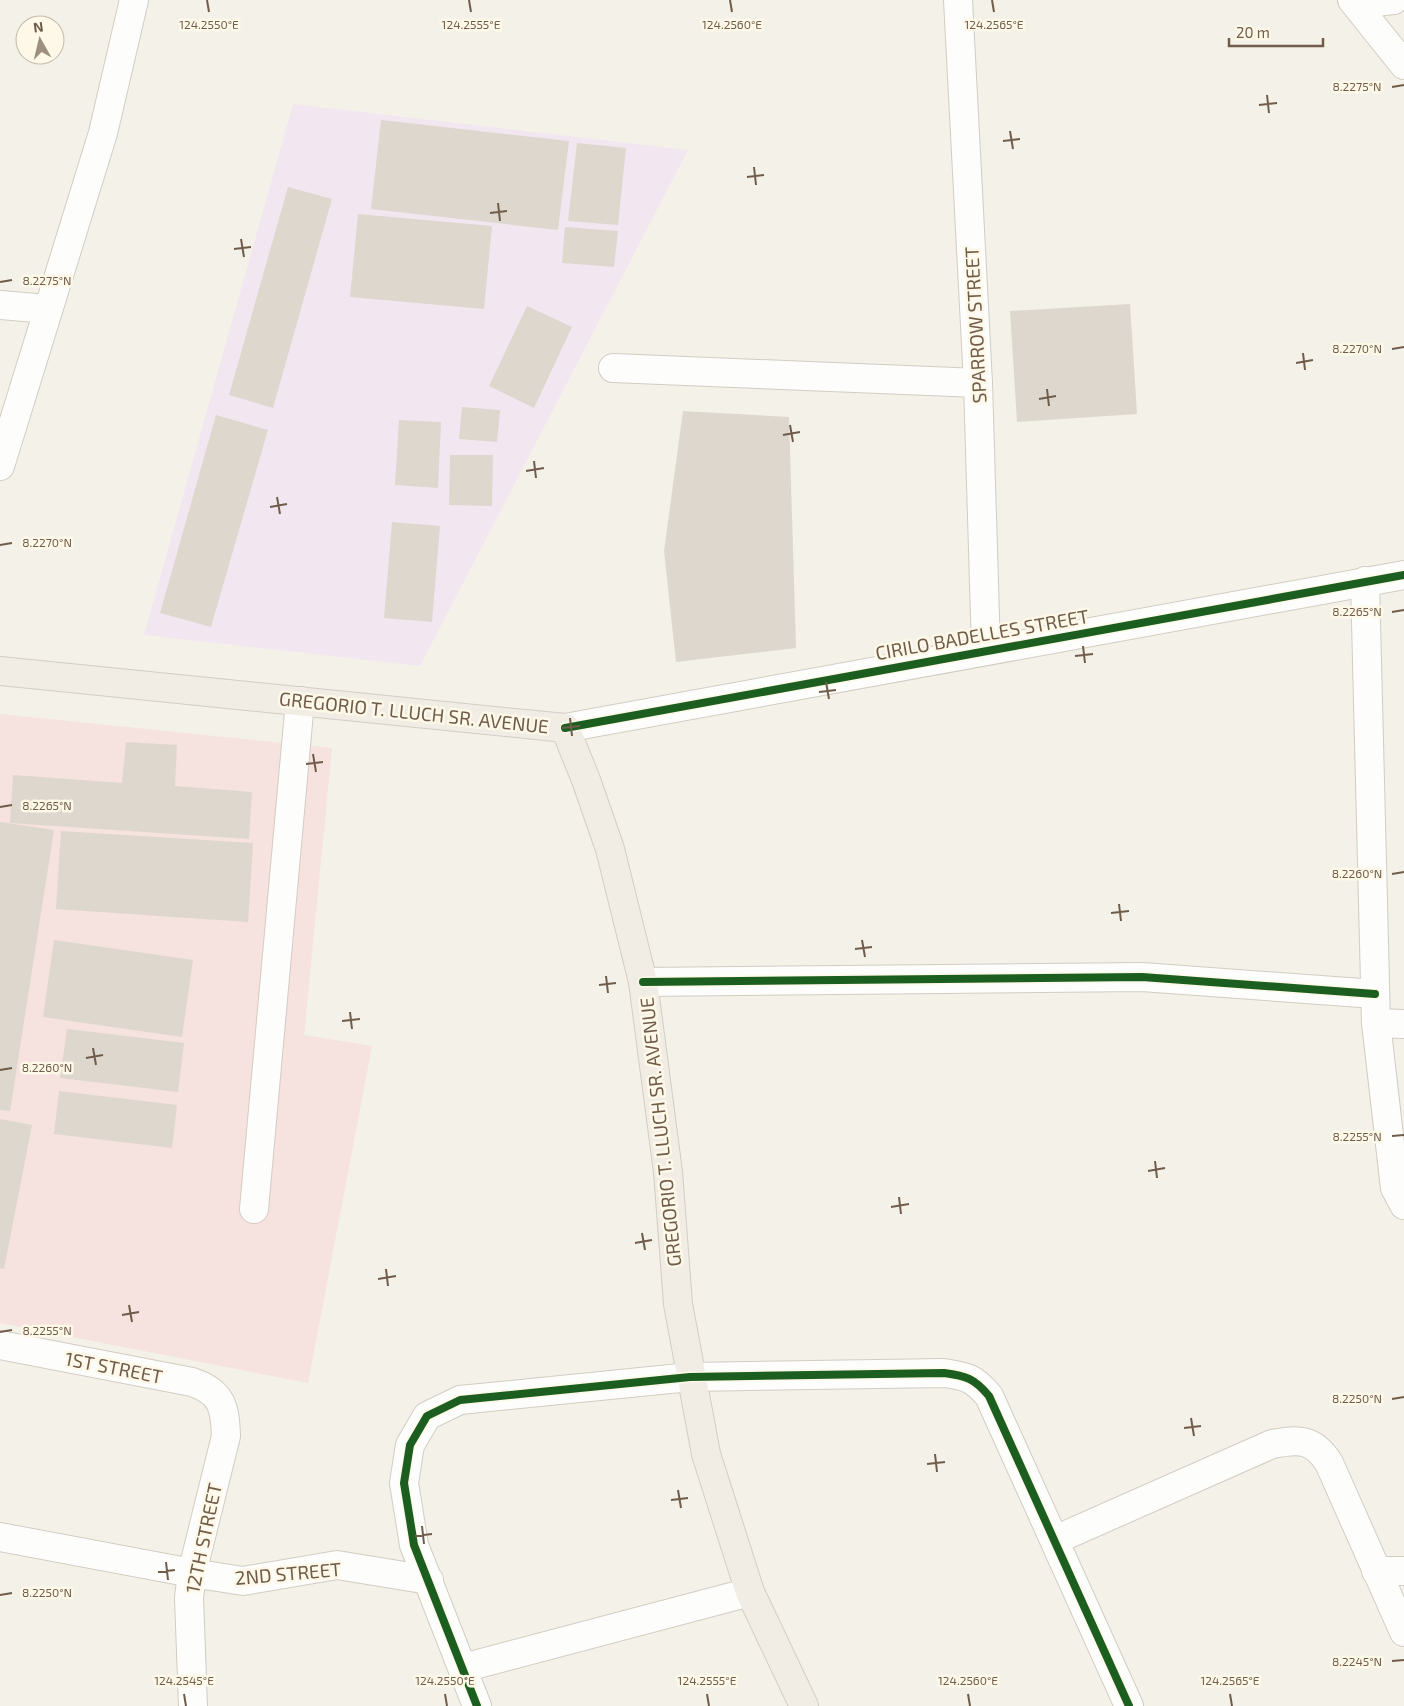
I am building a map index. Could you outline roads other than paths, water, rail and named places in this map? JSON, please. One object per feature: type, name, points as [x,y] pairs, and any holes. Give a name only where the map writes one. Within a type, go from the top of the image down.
[{"type":"main road","name":"GREGORIO T. LLUCH SR. AVENUE","points":[[0,671],[566,728],[610,849],[643,982],[668,1172],[678,1304],[690,1377],[706,1454],[750,1592],[804,1706]]},
{"type":"street","points":[[0,466],[103,133],[134,0]]},
{"type":"street","name":"SPARROW STREET","points":[[958,0],[978,382],[986,650]]},
{"type":"street","points":[[1354,2],[1394,0]]},
{"type":"street","points":[[1354,2],[1404,65]]},
{"type":"street","points":[[0,306],[48,308]]},
{"type":"street","points":[[613,368],[978,382]]},
{"type":"street","name":"CIRILO BADELLES STREET","points":[[566,728],[1404,575]]},
{"type":"street","points":[[1365,581],[1376,1023],[1395,1188],[1404,1205]]},
{"type":"street","points":[[254,1209],[300,701]]},
{"type":"street","points":[[643,982],[1142,977],[1375,994]]},
{"type":"street","points":[[1376,1023],[1404,1024]]},
{"type":"street","name":"1ST STREET","points":[[0,1345],[192,1382],[208,1387],[222,1402]]},
{"type":"street","points":[[477,1706],[414,1545],[404,1483],[410,1445],[427,1416],[460,1400],[690,1377],[944,1373],[962,1375],[976,1381],[989,1396],[1129,1706]]},
{"type":"street","name":"12TH STREET","points":[[194,1706],[189,1598],[192,1573],[226,1436],[222,1402]]},
{"type":"street","points":[[1054,1540],[1272,1444],[1293,1440],[1308,1442],[1321,1450],[1329,1463],[1404,1632]]},
{"type":"street","name":"2ND STREET","points":[[0,1537],[244,1581],[337,1564],[428,1580]]},
{"type":"street","points":[[1376,1571],[1404,1571]]},
{"type":"street","points":[[463,1668],[750,1592]]}]
